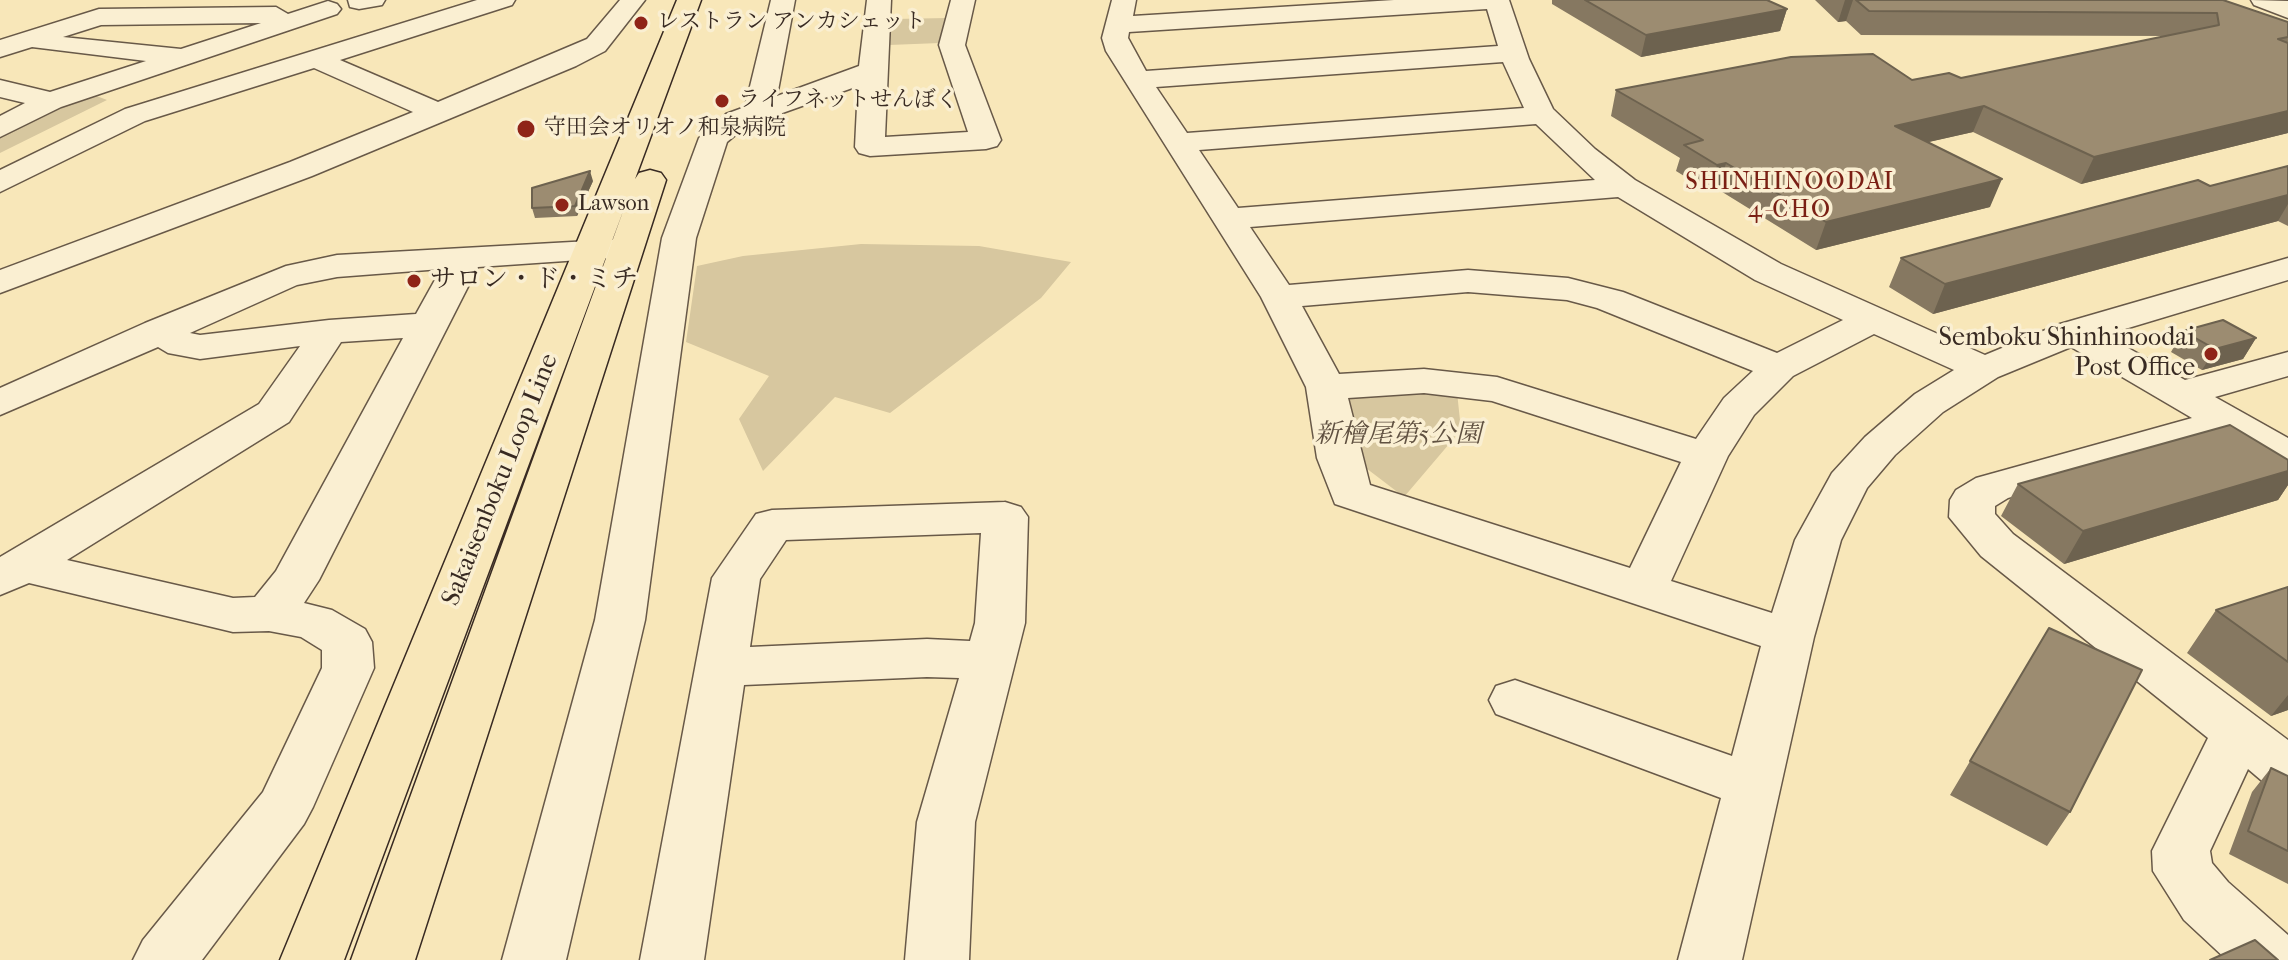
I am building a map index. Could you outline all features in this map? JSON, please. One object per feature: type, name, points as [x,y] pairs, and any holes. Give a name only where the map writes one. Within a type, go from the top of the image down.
[{"type":"main road","name":"Sakaisenboku Loop Line","points":[[383,960],[689,0]]},
{"type":"main road","name":"Sakaisenboku Loop Line","points":[[312,960],[713,0]]},
{"type":"street","points":[[403,0],[404,30]]},
{"type":"street","points":[[10,186],[130,111],[503,0]]},
{"type":"street","points":[[0,282],[301,169],[596,45],[633,0]]},
{"type":"street","points":[[759,111],[783,0]]},
{"type":"street","points":[[879,0],[872,71],[870,147],[986,140],[952,45],[963,0]]},
{"type":"street","points":[[1789,637],[1351,494],[1339,458],[1326,387],[1279,297],[1119,51],[1115,38],[1121,12],[1497,0],[1529,94],[1543,115],[1584,156],[1624,187],[1768,272],[1984,369]]},
{"type":"street","points":[[2263,0],[2288,10]]},
{"type":"street","points":[[0,128],[51,101],[192,57],[320,12],[111,16],[86,19],[12,45]]},
{"type":"street","points":[[12,45],[192,57]]},
{"type":"street","points":[[1137,80],[1513,53]]},
{"type":"street","points":[[314,58],[436,112]]},
{"type":"street","points":[[534,960],[620,620],[679,238],[714,138],[736,120],[872,71]]},
{"type":"street","points":[[0,88],[51,101]]},
{"type":"street","points":[[1177,143],[1543,115]]},
{"type":"street","points":[[1227,219],[1624,187]]},
{"type":"street","points":[[0,403],[286,277],[337,266],[609,250]]},
{"type":"street","points":[[269,614],[295,580],[465,257]]},
{"type":"street","points":[[1710,960],[1789,637],[1818,540],[1848,483],[1880,446],[1929,403],[1984,369],[2073,332],[2288,269]]},
{"type":"street","points":[[1279,297],[1468,281],[1568,289],[1610,300],[1779,368]]},
{"type":"street","points":[[1643,590],[1706,456],[1739,407],[1779,368],[1873,319]]},
{"type":"street","points":[[158,331],[182,345],[200,347],[329,331],[430,325]]},
{"type":"street","points":[[10,572],[274,413],[329,331]]},
{"type":"street","points":[[2073,332],[2288,456]]},
{"type":"street","points":[[2240,339],[2287,364]]},
{"type":"street","points":[[2182,393],[2287,364]]},
{"type":"street","points":[[1326,387],[1424,381],[1497,389],[1706,456]]},
{"type":"street","points":[[2227,421],[1992,488],[1972,500],[1972,517],[1997,545],[2288,770]]},
{"type":"street","points":[[672,960],[736,578],[772,525],[1005,517],[1000,623],[946,822],[937,960]]},
{"type":"street","points":[[10,572],[233,615],[269,614],[314,622],[347,642],[348,668],[284,807],[165,960]]},
{"type":"street","points":[[721,667],[927,658],[992,661]]},
{"type":"street","points":[[1515,700],[1752,786]]},
{"type":"street","points":[[2238,732],[2181,851],[2183,871],[2206,901],[2271,960]]},
{"type":"green space","points":[[948,18],[940,43],[889,45],[892,19]]},
{"type":"green space","points":[[89,93],[107,100],[0,153],[0,132]]},
{"type":"green space","points":[[861,244],[979,246],[1071,262],[1041,298],[890,413],[835,397],[763,471],[739,419],[769,376],[686,342],[697,266],[743,256]]},
{"type":"green space","name":"新檜尾第5公園","points":[[1457,392],[1461,430],[1404,497],[1362,465],[1345,406],[1348,399],[1353,396]]},
{"type":"building","points":[[1585,0],[1767,0],[1787,9],[1646,35]]},
{"type":"building","points":[[1856,0],[2223,0],[2288,22],[2288,37],[2278,39],[2288,43],[2288,111],[2094,157],[1984,106],[1895,126],[2002,179],[1826,222],[1726,163],[1717,165],[1684,145],[1703,140],[1616,90],[1791,57],[1873,54],[1912,80],[1949,73],[1961,78],[2219,25],[2217,13],[1869,11]]},
{"type":"building","points":[[2288,166],[2288,195],[1945,284],[1901,258],[2198,180],[2210,186]]},
{"type":"building","points":[[590,171],[575,206],[532,208],[532,188]]},
{"type":"building","points":[[2223,320],[2256,338],[2215,349],[2183,331]]},
{"type":"building","points":[[2230,425],[2288,460],[2288,471],[2083,531],[2018,484]]},
{"type":"building","points":[[2288,587],[2288,662],[2216,610]]},
{"type":"building","points":[[2049,628],[2142,670],[2070,812],[1970,761]]},
{"type":"building","points":[[2271,768],[2288,776],[2288,851],[2248,831]]},
{"type":"building","points":[[2255,940],[2278,960],[2210,960]]},
{"type":"place","name":"レストラン アンカシェット","points":[[641,23]]},
{"type":"place","name":"ライフネットせんぼく","points":[[722,101]]},
{"type":"place","name":"守田会オリオノ和泉病院","points":[[526,129]]},
{"type":"place","name":"Lawson","points":[[562,205]]},
{"type":"place","name":"サロン・ド・ミチ","points":[[414,281]]},
{"type":"place","name":"Semboku Shinhinoodai Post Office","points":[[2211,354]]},
{"type":"district","name":"SHINHINOODAI 4-CHO","points":[[1790,197]]}]
